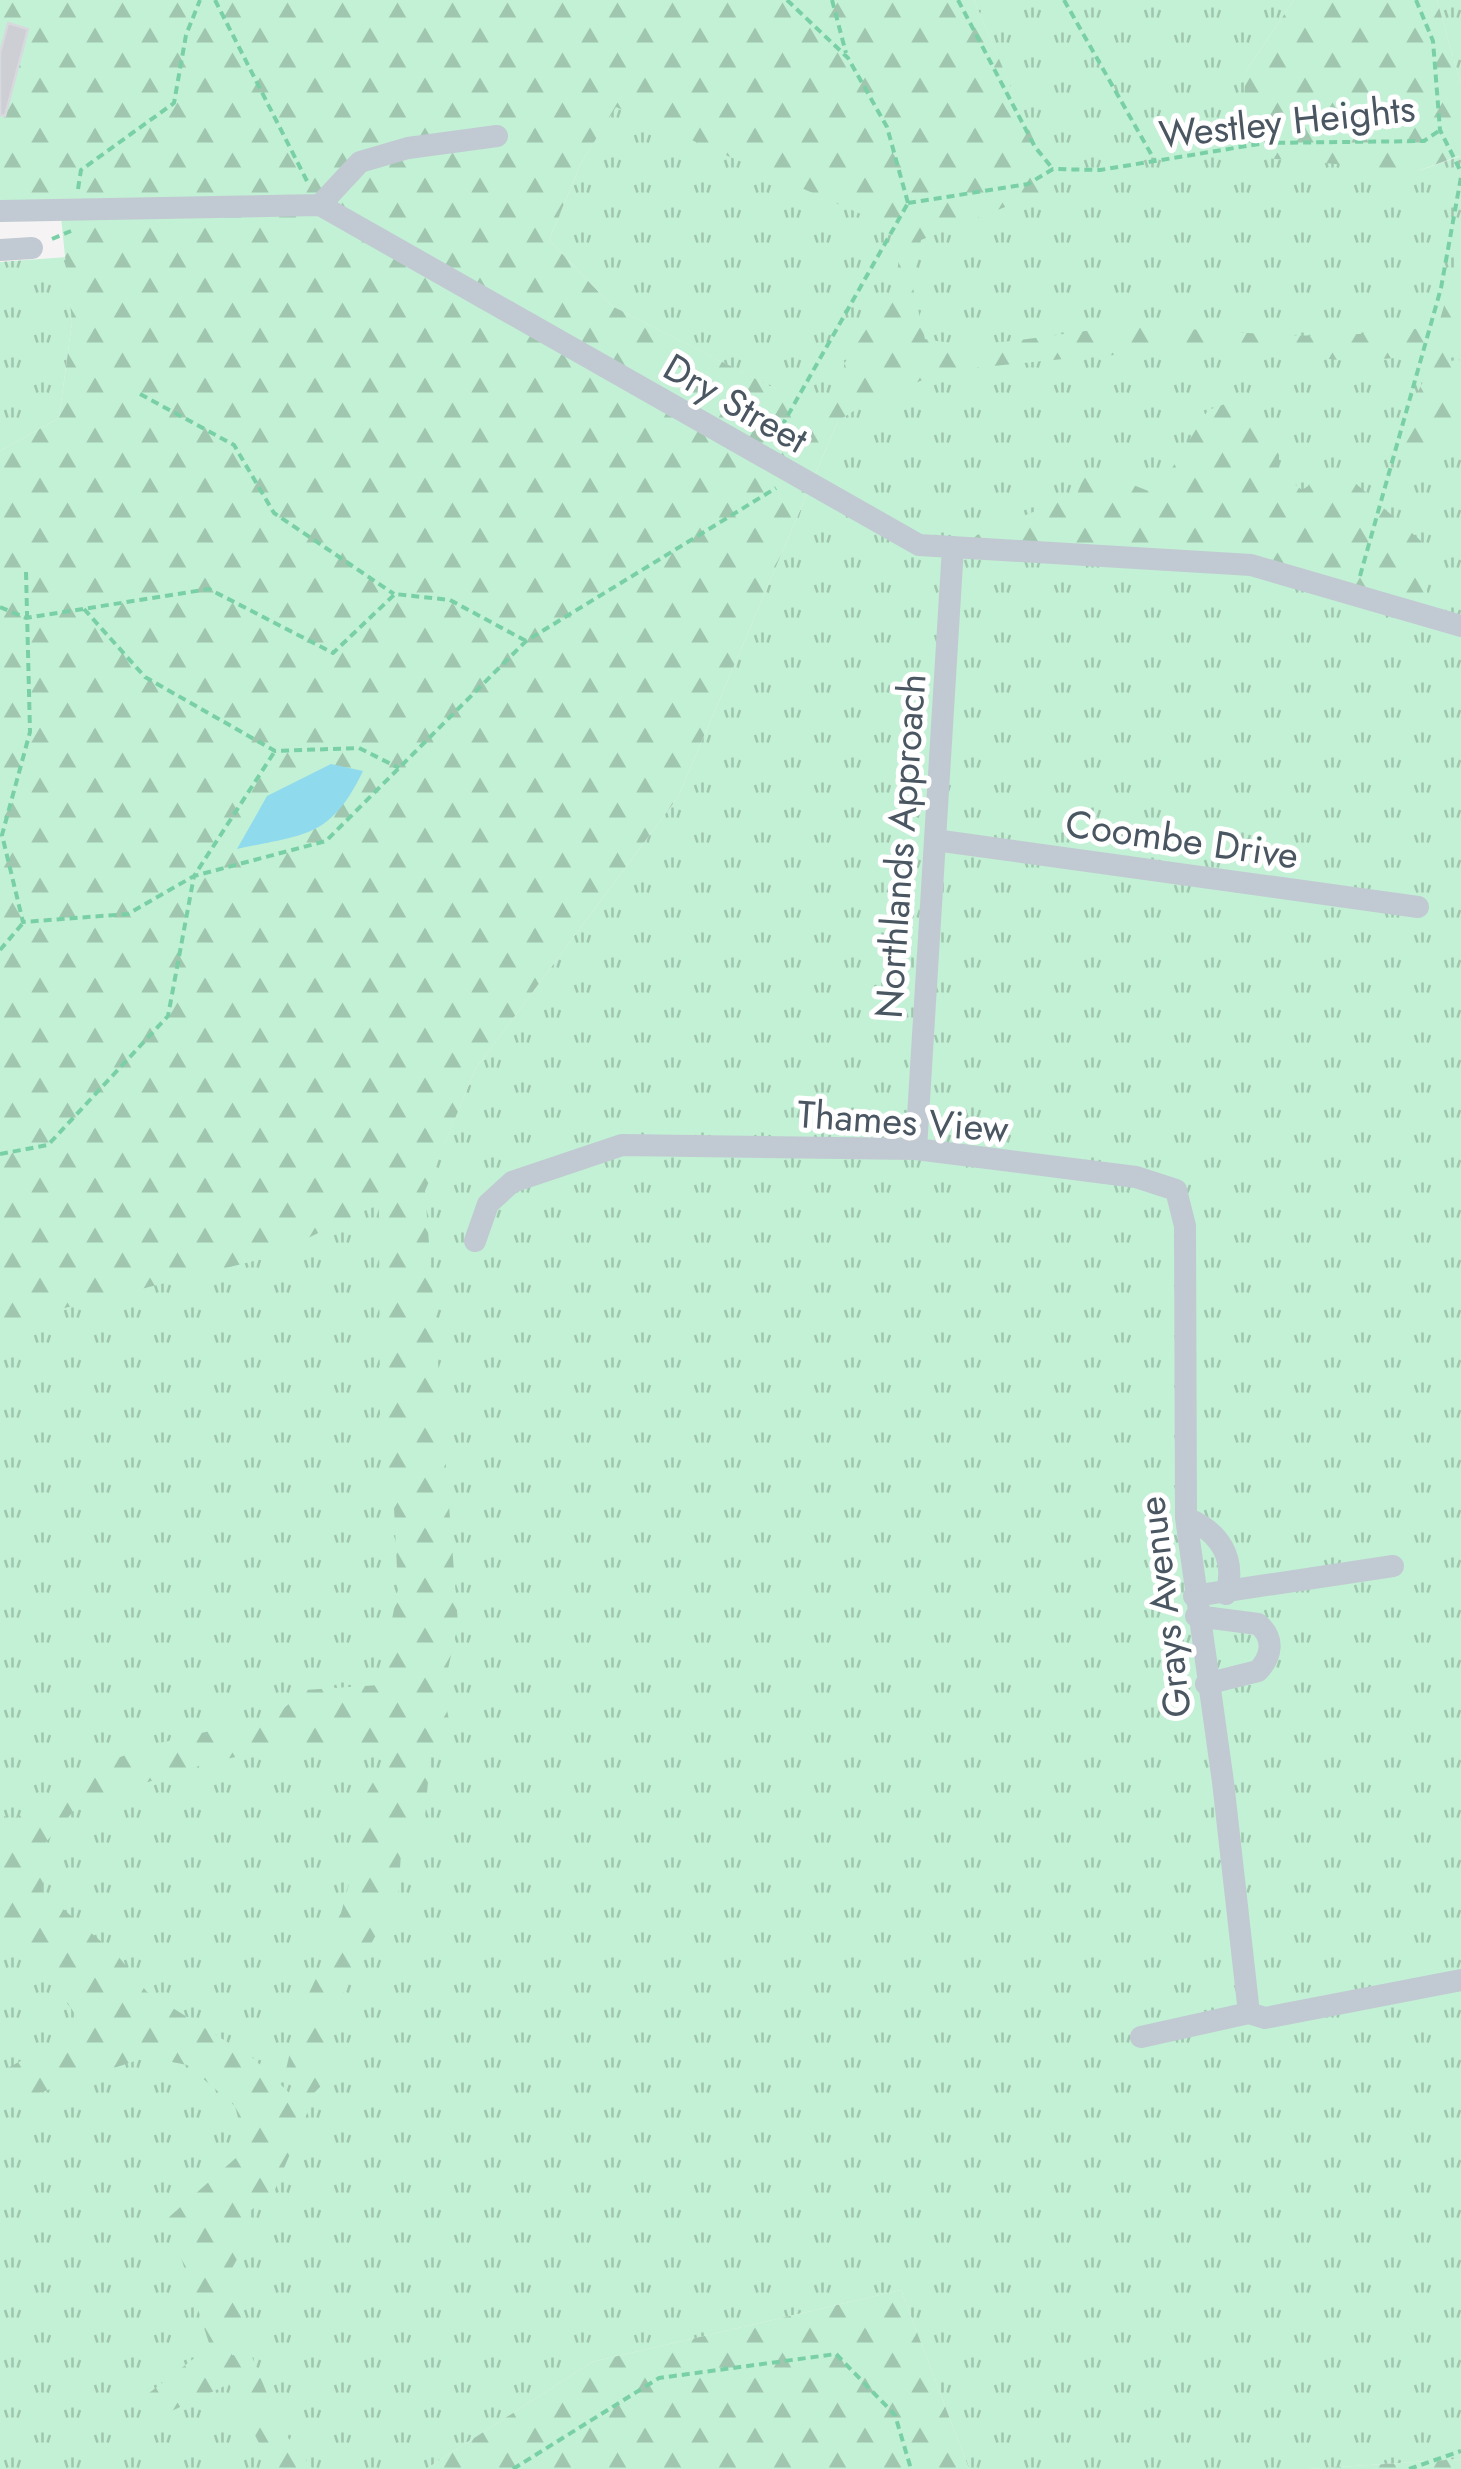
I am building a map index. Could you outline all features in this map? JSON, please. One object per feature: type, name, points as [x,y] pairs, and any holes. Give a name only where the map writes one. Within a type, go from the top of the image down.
[{"type":"street","points":[[0,211],[320,204],[360,162],[408,148],[497,136]]},
{"type":"street","name":"Dry Street","points":[[320,204],[794,477],[920,544],[1252,565],[1461,626]]},
{"type":"street","points":[[0,250],[32,248]]},
{"type":"street","name":"Northlands Approach","points":[[916,1149],[953,546]]},
{"type":"street","name":"Coombe Drive","points":[[936,840],[1418,907]]},
{"type":"street","name":"Thames View","points":[[475,1241],[488,1204],[512,1182],[622,1145],[916,1149],[1136,1177],[1176,1190]]},
{"type":"street","name":"Grays Avenue","points":[[1176,1190],[1185,1226],[1186,1518],[1206,1684],[1224,1782],[1249,2014]]},
{"type":"street","points":[[1186,1518],[1222,1542],[1230,1567],[1226,1594]]},
{"type":"street","points":[[1195,1606],[1226,1594],[1393,1566]]},
{"type":"street","points":[[1195,1606],[1258,1624],[1269,1641],[1270,1655],[1258,1672],[1206,1684]]},
{"type":"street","points":[[1141,2038],[1249,2014],[1265,2018],[1461,1980]]},
{"type":"path","points":[[32,248],[74,230],[81,170],[174,102],[186,35],[200,0]]},
{"type":"path","points":[[215,0],[320,204]]},
{"type":"path","points":[[786,0],[848,58]]},
{"type":"path","points":[[763,458],[908,203],[887,127],[848,58],[832,0]]},
{"type":"path","points":[[958,0],[1035,147],[1053,170]]},
{"type":"path","points":[[1064,0],[1155,162]]},
{"type":"path","name":"Westley Heights","points":[[1355,595],[1441,288],[1461,175],[1440,130],[1433,41],[1416,0]]},
{"type":"path","name":"Westley Heights","points":[[908,203],[1028,184],[1053,170],[1100,170],[1265,143],[1424,141],[1440,130]]},
{"type":"path","points":[[140,394],[234,444],[274,513],[395,594],[450,600],[526,642]]},
{"type":"path","points":[[0,950],[24,922],[128,914],[194,876],[326,840],[526,642],[794,477]]},
{"type":"path","points":[[24,922],[2,835],[30,732],[26,572]]},
{"type":"path","points":[[0,608],[26,618],[209,588],[333,653],[395,594]]},
{"type":"path","points":[[84,609],[145,676],[275,750],[359,748],[399,768]]},
{"type":"path","points":[[0,1154],[48,1145],[168,1016],[194,876],[275,750]]},
{"type":"path","points":[[513,2469],[659,2378],[836,2354],[894,2415],[911,2469]]},
{"type":"path","points":[[1409,2469],[1461,2451]]},
{"type":"green space","points":[[0,0],[974,0],[1054,188],[921,240],[912,284],[925,339],[1000,342],[1144,328],[1324,335],[1438,326],[1457,262],[1461,219],[1461,317],[1448,361],[1461,360],[1461,449],[1436,450],[1411,473],[1390,445],[1426,376],[1430,356],[1346,361],[1248,349],[1093,356],[944,371],[863,405],[838,421],[678,797],[476,1068],[425,1191],[458,1624],[443,1691],[453,1739],[430,1758],[424,1829],[401,1854],[398,1896],[337,2004],[325,2054],[325,2082],[308,2099],[284,2078],[299,2014],[321,1968],[324,1944],[341,1913],[361,1841],[358,1808],[390,1753],[272,1750],[215,1761],[81,1803],[46,1842],[42,1891],[118,1956],[147,1992],[253,2058],[308,2111],[274,2192],[250,2211],[246,2243],[230,2272],[248,2323],[229,2344],[232,2355],[252,2357],[282,2430],[313,2469],[268,2469],[229,2384],[163,2415],[140,2400],[210,2346],[168,2218],[246,2149],[235,2106],[187,2065],[147,2057],[0,2106],[0,2072],[83,2028],[71,2008],[0,1926],[0,1813],[11,1820],[41,1804],[86,1770],[152,1745],[276,1715],[305,1690],[379,1685],[398,1589],[394,1508],[380,1416],[379,1204],[266,1258],[0,1324],[0,451],[59,418],[72,322],[60,208],[0,208]],"holes":[[[616,107],[902,232],[896,283],[844,364],[845,388],[829,416],[612,306],[549,240],[581,163]]]},
{"type":"green space","points":[[974,0],[1294,0],[1246,71],[1418,171],[1461,156],[1461,2459],[1308,2469],[969,2469],[901,2290],[592,2362],[426,2469],[0,2469],[0,1289],[425,1190],[476,1068],[678,797],[838,421],[612,306],[549,240],[581,163],[616,106],[921,239],[1053,188]]},
{"type":"green space","points":[[1294,0],[1437,0],[1461,85],[1461,160],[1459,156],[1418,171],[1240,156],[1246,71]]},
{"type":"green space","points":[[1437,0],[1461,0],[1461,85]]},
{"type":"green space","points":[[67,257],[72,322],[59,418],[0,451],[0,262]]},
{"type":"green space","points":[[1239,399],[1279,436],[1279,472],[1302,490],[1337,467],[1421,541],[1430,617],[1251,565],[965,547],[977,535],[1077,494],[1088,467],[1156,494],[1208,410]]},
{"type":"green space","points":[[901,2290],[969,2469],[426,2469],[592,2362]]},
{"type":"green space","points":[[1461,2459],[1461,2469],[1308,2469]]},
{"type":"water","points":[[331,764],[363,771],[327,822],[298,836],[237,849],[267,796]]},
{"type":"building","points":[[8,23],[28,29],[5,116],[0,115],[0,53]]}]
